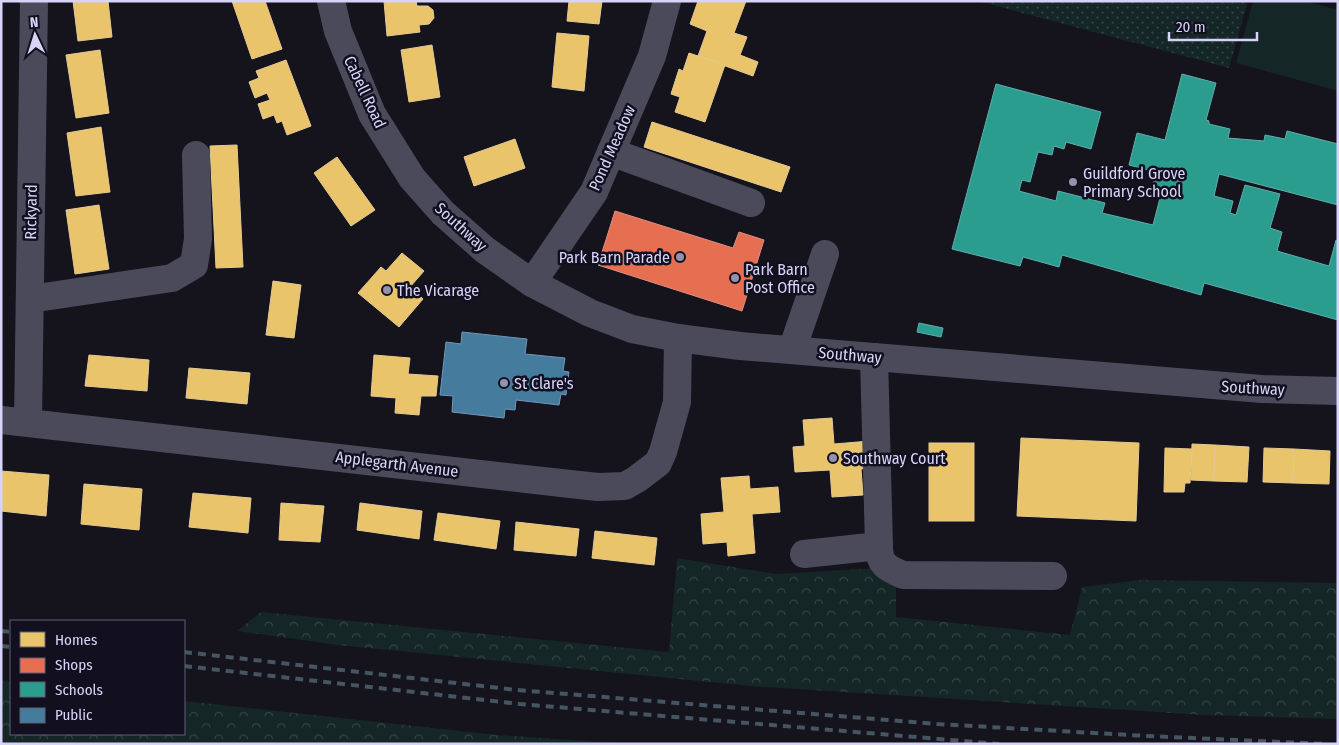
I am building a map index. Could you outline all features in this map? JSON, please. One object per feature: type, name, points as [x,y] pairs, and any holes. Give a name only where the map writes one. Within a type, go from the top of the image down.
[{"type":"street","name":"Rickyard","points":[[28,422],[34,1]]},
{"type":"street","name":"Cabell Road","points":[[332,1],[338,31],[372,114],[412,178]]},
{"type":"street","name":"Pond Meadow","points":[[532,283],[594,192],[652,56],[667,1]]},
{"type":"street","points":[[611,152],[751,203]]},
{"type":"street","points":[[30,299],[172,278],[194,265],[198,239],[196,155]]},
{"type":"street","name":"Southway","points":[[412,178],[443,213],[485,250],[532,283],[590,313],[632,329],[678,338],[740,346],[1262,389],[1338,391]]},
{"type":"street","points":[[792,350],[825,254]]},
{"type":"street","name":"Applegarth Avenue","points":[[1,420],[598,487],[625,486],[658,463],[663,452],[677,402],[678,338]]},
{"type":"street","points":[[874,357],[879,556],[882,563],[892,571],[903,575],[1053,576]]},
{"type":"street","points":[[804,554],[879,546]]},
{"type":"green space","points":[[978,1],[1248,1],[1229,68]]},
{"type":"green space","points":[[1253,1],[1305,1],[1338,10],[1338,91],[1236,63]]},
{"type":"green space","points":[[677,558],[776,574],[896,567],[896,617],[1070,635],[1082,587],[1141,580],[1338,583],[1338,719],[1204,715],[750,686],[338,645],[237,631],[261,612],[669,652]]},
{"type":"green space","points":[[1,681],[10,682],[10,735],[185,735],[185,701],[498,735],[634,744],[1,744]]},
{"type":"building: Homes","points":[[73,1],[108,1],[112,37],[78,41]]},
{"type":"building: Homes","points":[[232,1],[265,1],[282,49],[252,59]]},
{"type":"building: Homes","points":[[384,1],[416,1],[417,6],[428,6],[433,10],[434,18],[429,24],[419,25],[420,32],[387,36]]},
{"type":"building: Homes","points":[[569,1],[602,1],[599,24],[567,21]]},
{"type":"building: Homes","points":[[698,1],[746,1],[734,33],[747,37],[740,55],[758,62],[753,76],[698,56],[707,31],[690,24]]},
{"type":"building: Homes","points":[[557,33],[589,36],[584,91],[552,87]]},
{"type":"building: Homes","points":[[432,45],[440,97],[409,102],[401,50]]},
{"type":"building: Homes","points":[[100,50],[109,113],[76,118],[66,55]]},
{"type":"building: Homes","points":[[689,53],[725,65],[705,122],[675,112],[680,97],[671,94],[679,69],[683,71]]},
{"type":"building: Homes","points":[[286,60],[311,126],[287,135],[282,121],[277,123],[274,115],[263,119],[258,104],[270,100],[267,93],[255,98],[249,82],[259,78],[256,71]]},
{"type":"building: Homes","points":[[652,122],[790,167],[781,192],[644,147]]},
{"type":"building: Homes","points":[[101,127],[110,192],[76,196],[67,133]]},
{"type":"building: Homes","points":[[515,139],[525,168],[474,186],[464,157]]},
{"type":"building: Homes","points":[[237,145],[243,267],[216,268],[210,146]]},
{"type":"building: Homes","points":[[337,157],[375,210],[351,226],[314,173]]},
{"type":"building: Homes","points":[[99,205],[109,269],[75,274],[66,210]]},
{"type":"building: Homes","name":"The Vicarage","points":[[402,253],[424,271],[410,287],[423,299],[399,327],[358,293],[381,267],[386,271]]},
{"type":"building: Homes","points":[[273,281],[301,285],[294,338],[266,335]]},
{"type":"building: Homes","points":[[89,355],[149,360],[147,391],[85,386]]},
{"type":"building: Homes","points":[[374,355],[410,358],[408,374],[438,376],[436,396],[421,396],[419,415],[395,413],[396,398],[371,396]]},
{"type":"building: Homes","points":[[189,368],[250,373],[247,404],[186,398]]},
{"type":"building: Homes","name":"Southway Court","points":[[832,418],[834,444],[870,441],[872,468],[861,469],[863,495],[832,497],[830,470],[795,472],[793,447],[805,446],[803,420]]},
{"type":"building: Homes","points":[[1021,438],[1139,443],[1136,521],[1017,516]]},
{"type":"building: Homes","points":[[929,443],[974,443],[974,521],[929,521]]},
{"type":"building: Homes","points":[[1192,444],[1215,445],[1214,481],[1191,480]]},
{"type":"building: Homes","points":[[1215,445],[1249,447],[1247,482],[1214,481]]},
{"type":"building: Homes","points":[[1165,448],[1192,449],[1190,483],[1185,483],[1184,492],[1164,492]]},
{"type":"building: Homes","points":[[1264,448],[1294,449],[1293,483],[1263,482]]},
{"type":"building: Homes","points":[[1294,449],[1330,451],[1329,484],[1293,483]]},
{"type":"building: Homes","points":[[1,471],[49,475],[46,516],[1,511]]},
{"type":"building: Homes","points":[[749,476],[750,489],[778,487],[780,512],[752,514],[755,553],[728,556],[727,542],[703,544],[701,514],[724,512],[721,478]]},
{"type":"building: Homes","points":[[84,484],[142,489],[139,530],[81,524]]},
{"type":"building: Homes","points":[[193,493],[251,498],[248,533],[189,527]]},
{"type":"building: Homes","points":[[281,503],[324,506],[320,542],[279,540]]},
{"type":"building: Homes","points":[[360,503],[422,511],[419,539],[357,530]]},
{"type":"building: Homes","points":[[438,513],[500,521],[496,549],[434,540]]},
{"type":"building: Homes","points":[[516,522],[579,529],[576,556],[514,550]]},
{"type":"building: Homes","points":[[595,531],[657,538],[654,565],[592,558]]},
{"type":"building: Shops","name":"Park Barn Parade","points":[[615,211],[733,248],[739,232],[764,240],[742,311],[598,265]]},
{"type":"building: Schools","points":[[1182,74],[1216,83],[1206,120],[1209,121],[1209,124],[1230,129],[1228,138],[1264,141],[1265,135],[1285,139],[1287,131],[1338,144],[1338,205],[1219,174],[1214,196],[1233,201],[1230,213],[1236,215],[1245,185],[1280,194],[1270,228],[1282,232],[1277,251],[1329,266],[1336,240],[1338,241],[1338,320],[1204,283],[1201,295],[1062,255],[1059,267],[1023,257],[1020,266],[952,249],[996,84],[1101,112],[1091,149],[1066,142],[1064,149],[1054,146],[1052,155],[1038,152],[1030,182],[1022,180],[1019,191],[1056,201],[1058,191],[1105,203],[1102,213],[1153,225],[1160,198],[1150,195],[1156,172],[1129,165],[1137,133],[1165,140]]},
{"type":"building: Schools","points":[[919,323],[943,328],[941,337],[917,332]]},
{"type":"building: Public","name":"St Clare's","points":[[462,332],[527,339],[525,354],[565,358],[563,371],[569,372],[566,395],[561,394],[559,405],[516,400],[515,410],[505,409],[504,418],[452,412],[453,396],[440,395],[446,342],[461,344]]},
{"type":"railway","points":[[1,631],[10,632]]},
{"type":"railway","points":[[1,646],[10,647]]},
{"type":"railway","points":[[185,652],[517,690],[937,724],[1328,744]]},
{"type":"railway","points":[[185,666],[520,704],[999,744]]},
{"type":"place","name":"Guildford Grove Primary School","points":[[1073,182]]},
{"type":"place","name":"Park Barn Parade","points":[[680,257]]},
{"type":"place","name":"Park Barn Post Office","points":[[735,278]]},
{"type":"place","name":"The Vicarage","points":[[387,290]]},
{"type":"place","name":"St Clare's","points":[[504,383]]},
{"type":"place","name":"Southway Court","points":[[833,458]]}]
